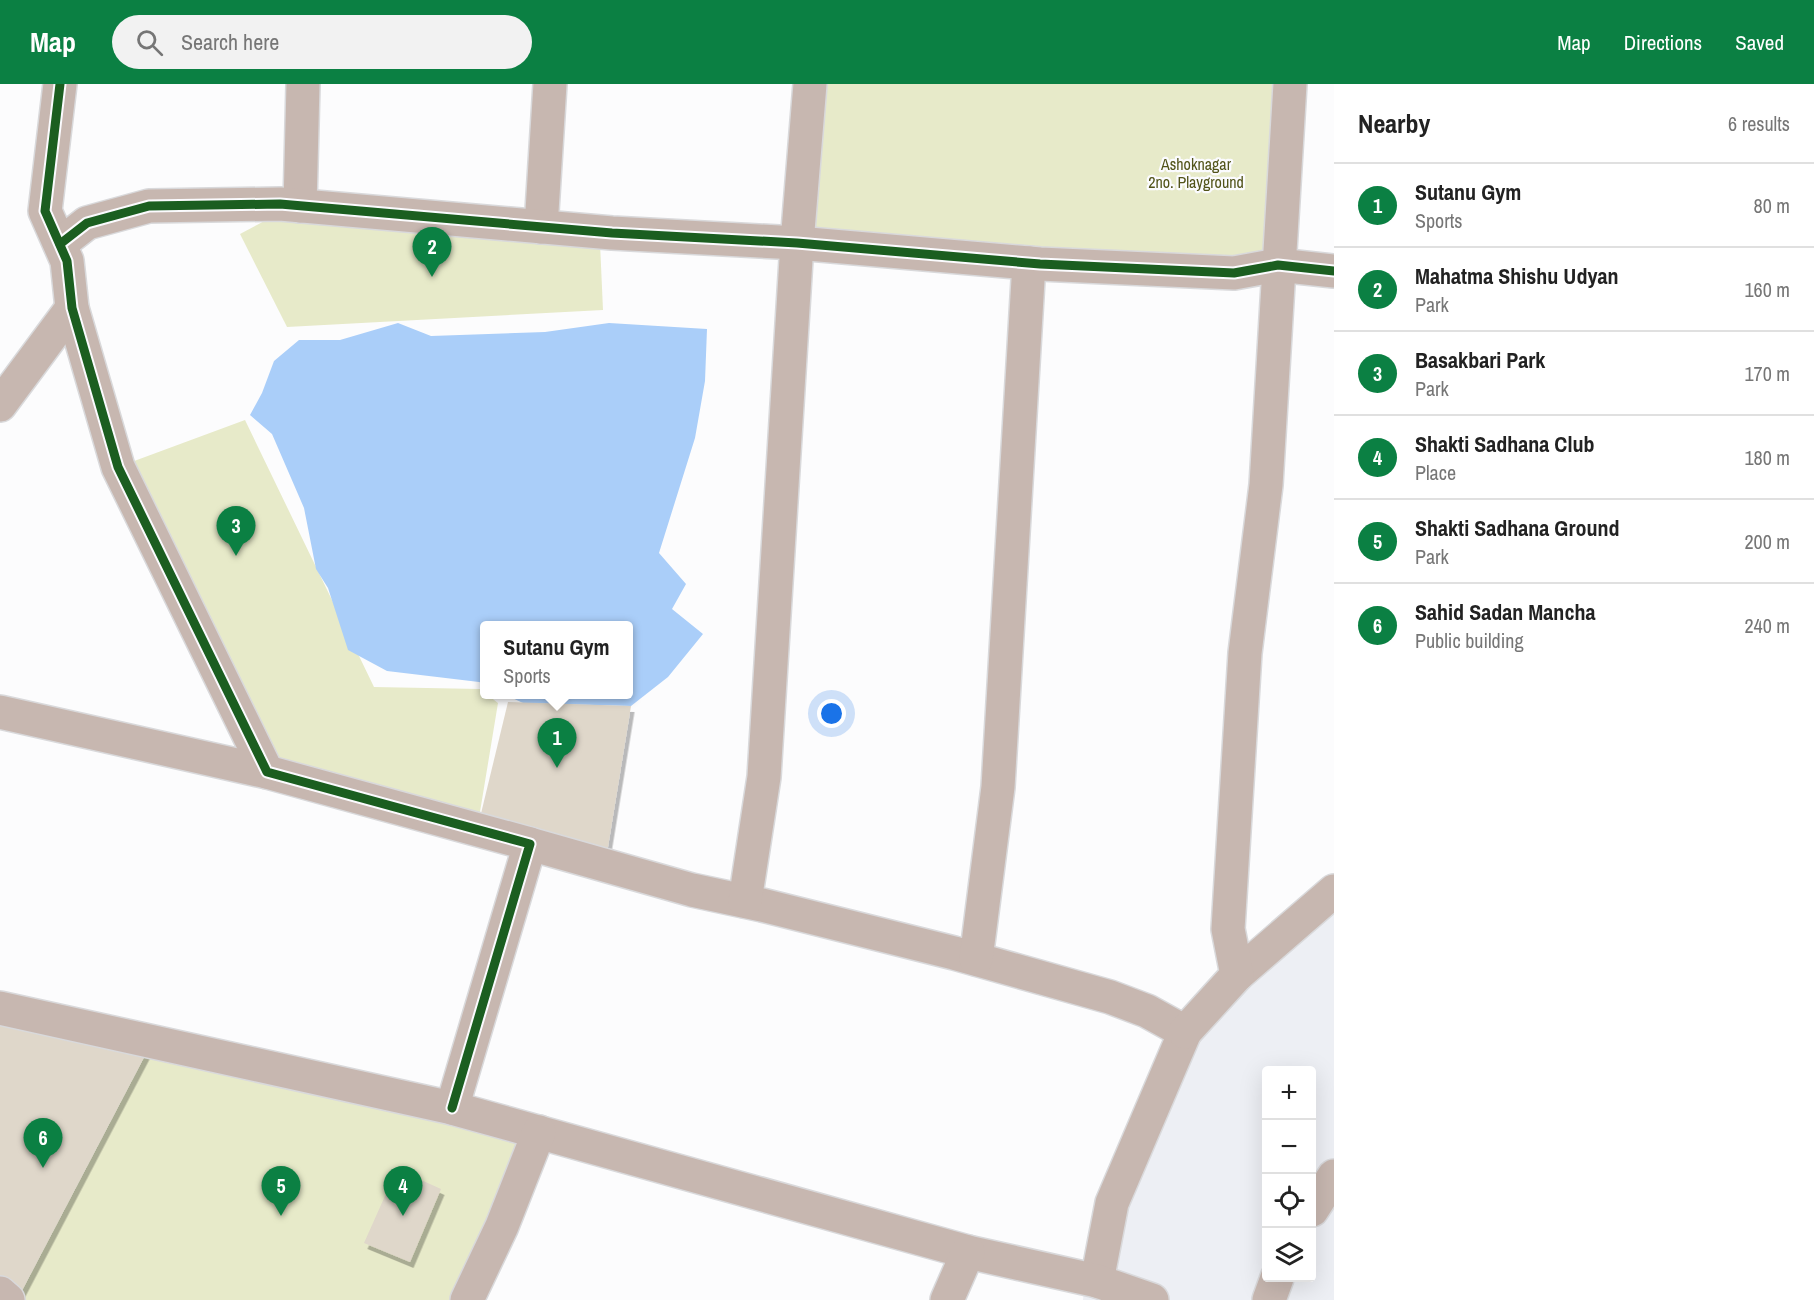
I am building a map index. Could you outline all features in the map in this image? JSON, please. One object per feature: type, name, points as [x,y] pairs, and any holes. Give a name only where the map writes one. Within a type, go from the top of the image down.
[{"type":"street","points":[[60,84],[45,211],[67,261],[72,308],[118,467],[267,772]]},
{"type":"street","points":[[300,206],[303,84]]},
{"type":"street","points":[[541,227],[550,84]]},
{"type":"street","points":[[745,901],[764,777],[796,243],[810,84]]},
{"type":"street","points":[[1237,975],[1228,929],[1245,653],[1266,485],[1290,84]]},
{"type":"street","points":[[60,244],[87,223],[149,206],[280,204],[612,233],[796,243],[1029,263],[1234,273],[1278,265],[1334,271]]},
{"type":"street","points":[[976,959],[998,787],[1029,263]]},
{"type":"street","points":[[0,405],[72,308]]},
{"type":"street","points":[[0,712],[267,772],[692,890],[745,901],[976,959],[1110,997],[1147,1011],[1185,1032]]},
{"type":"street","points":[[452,1108],[530,844]]},
{"type":"street","points":[[1088,1286],[1112,1203],[1185,1032],[1237,975],[1334,891]]},
{"type":"street","points":[[0,1008],[452,1108],[1088,1286],[1152,1300]]},
{"type":"street","points":[[467,1300],[502,1226],[539,1132]]},
{"type":"street","points":[[1316,1203],[1334,1176]]},
{"type":"street","points":[[947,1300],[968,1252]]},
{"type":"street","points":[[1269,1300],[1276,1282]]},
{"type":"street","points":[[0,1293],[8,1300]]},
{"type":"shaded area","points":[[1334,914],[1334,1300],[1083,1300],[1085,1278],[1185,1032],[1237,975]]},
{"type":"green space","name":"Ashoknagar 2no. Playground","points":[[810,84],[1290,84],[1278,265],[797,243]]},
{"type":"green space","points":[[272,217],[600,243],[603,310],[287,327],[240,234]]},
{"type":"green space","points":[[245,420],[374,687],[480,689],[480,699],[493,699],[498,703],[477,830],[267,772],[118,467]]},
{"type":"green space","points":[[152,1042],[539,1132],[465,1300],[17,1300]]},
{"type":"water","points":[[398,323],[431,336],[545,332],[609,323],[707,329],[705,381],[695,438],[659,553],[686,584],[672,609],[703,634],[668,677],[631,706],[523,703],[514,699],[633,699],[633,621],[480,621],[480,682],[387,671],[348,650],[328,588],[316,569],[304,508],[272,434],[250,415],[262,393],[274,361],[299,340],[340,340]]},
{"type":"building","points":[[508,702],[631,706],[605,865],[477,830]]},
{"type":"building","points":[[0,1005],[152,1042],[17,1300],[0,1293]]},
{"type":"building","points":[[397,1169],[441,1189],[410,1262],[364,1243]]},
{"type":"cycle path","points":[[60,84],[45,211],[67,261],[72,308],[118,467],[267,772],[530,844],[452,1108]]},
{"type":"cycle path","points":[[60,244],[87,223],[149,206],[280,204],[612,233],[797,243],[1040,264],[1234,273],[1278,265],[1334,271]]},
{"type":"place","name":"Mahatma Shishu Udyan","points":[[432,277]]},
{"type":"place","name":"Basakbari Park","points":[[236,556]]},
{"type":"place","name":"Sutanu Gym","points":[[557,768]]},
{"type":"place","name":"Sahid Sadan Mancha","points":[[43,1168]]},
{"type":"place","name":"Shakti Sadhana Ground","points":[[281,1216]]},
{"type":"place","name":"Shakti Sadhana Club","points":[[403,1216]]}]
